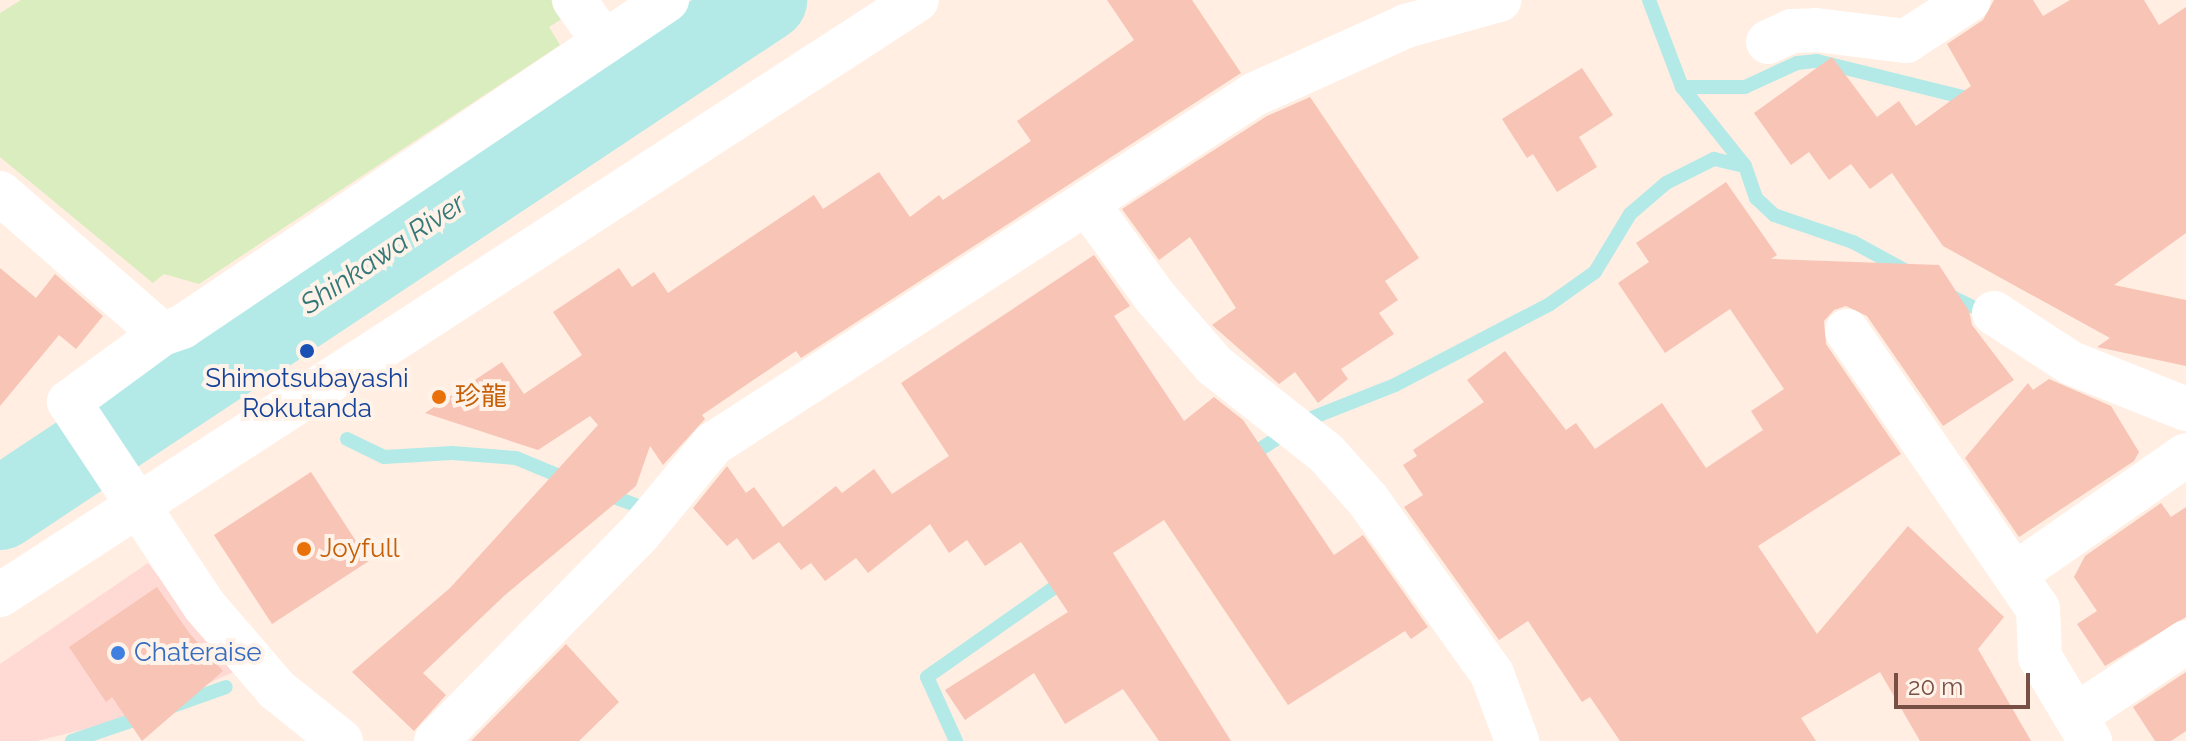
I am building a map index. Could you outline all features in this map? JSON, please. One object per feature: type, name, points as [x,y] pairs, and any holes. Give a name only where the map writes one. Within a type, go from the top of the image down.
[{"type":"street","points":[[574,0],[604,42]]},
{"type":"street","points":[[341,741],[277,690],[204,605],[110,469],[69,402],[162,334],[182,327],[667,0]]},
{"type":"street","points":[[0,595],[917,0]]},
{"type":"street","points":[[436,741],[638,535],[713,444],[1089,206],[1255,94],[1406,26],[1499,0]]},
{"type":"street","points":[[1768,42],[1792,31],[1812,15],[1906,41],[1969,0]]},
{"type":"street","points":[[0,193],[162,334]]},
{"type":"street","points":[[1089,206],[1155,297],[1214,365],[1326,453],[1368,500],[1492,674],[1517,741]]},
{"type":"street","points":[[1994,313],[2071,363],[2186,409]]},
{"type":"street","points":[[1847,331],[2038,609],[2040,657],[2082,728],[2186,642]]},
{"type":"street","points":[[2015,574],[2186,455]]},
{"type":"shaded area","name":"Chateraise","points":[[148,563],[208,642],[238,670],[134,717],[37,741],[0,741],[0,664]]},
{"type":"green space","points":[[21,0],[551,0],[563,18],[549,27],[560,45],[199,284],[164,274],[153,283],[0,157],[0,13]]},
{"type":"building","points":[[1107,0],[1192,0],[1241,73],[801,358],[796,351],[702,415],[705,419],[663,465],[650,446],[636,486],[505,595],[423,673],[446,695],[414,731],[352,672],[450,588],[598,425],[590,416],[538,450],[425,413],[502,362],[524,394],[582,355],[553,312],[619,268],[632,287],[654,272],[668,293],[814,195],[823,209],[879,172],[910,217],[939,195],[943,200],[1031,141],[1017,121],[1134,40]]},
{"type":"building","points":[[1994,0],[2033,0],[2043,16],[2070,0],[2144,0],[2159,25],[2186,7],[2186,233],[2114,285],[2186,300],[2186,366],[2097,347],[2110,338],[1943,246],[1892,173],[1870,189],[1851,164],[1829,180],[1809,152],[1791,165],[1754,113],[1832,57],[1877,117],[1899,101],[1916,126],[1971,86],[1947,44],[1983,20]]},
{"type":"building","points":[[1582,68],[1613,115],[1579,137],[1597,167],[1557,192],[1533,154],[1527,158],[1502,119]]},
{"type":"building","points":[[1310,97],[1419,258],[1385,281],[1398,300],[1379,313],[1394,334],[1341,369],[1348,379],[1318,403],[1295,372],[1279,384],[1212,325],[1236,308],[1190,237],[1159,260],[1122,209],[1267,116]]},
{"type":"building","points":[[1726,182],[1777,255],[1771,259],[1939,265],[1969,311],[1972,325],[2014,380],[1943,426],[1867,316],[1846,306],[1834,310],[1824,321],[1826,344],[1901,454],[1758,546],[1817,634],[1908,526],[2004,617],[1978,649],[2031,741],[1920,741],[1880,672],[1801,718],[1816,741],[1620,741],[1590,697],[1582,702],[1528,621],[1499,640],[1404,507],[1423,495],[1403,465],[1417,456],[1413,450],[1484,402],[1467,380],[1505,351],[1566,430],[1576,423],[1595,449],[1662,403],[1706,468],[1763,430],[1751,411],[1784,389],[1730,309],[1665,353],[1618,283],[1649,262],[1636,243]]},
{"type":"building","points":[[1094,255],[1130,306],[1114,316],[1184,421],[1214,397],[1243,420],[1334,555],[1363,535],[1428,627],[1411,639],[1405,631],[1288,705],[1164,520],[1113,553],[1231,741],[1159,741],[1123,689],[1065,724],[1034,673],[965,720],[945,690],[1068,612],[1021,542],[985,566],[967,540],[949,553],[930,524],[868,573],[856,558],[825,581],[811,563],[801,570],[779,542],[753,560],[737,538],[727,546],[693,508],[727,466],[746,493],[754,487],[783,527],[836,486],[842,493],[874,469],[892,494],[949,456],[901,383]]},
{"type":"building","points":[[0,268],[36,298],[55,274],[103,316],[76,349],[59,335],[0,406]]},
{"type":"building","points":[[2049,379],[2111,406],[2139,452],[2134,461],[2019,537],[1965,458],[2028,383],[2033,390]]},
{"type":"building","points":[[311,472],[369,561],[272,624],[214,535]]},
{"type":"building","points":[[2161,503],[2171,517],[2186,507],[2186,617],[2105,666],[2077,624],[2097,611],[2074,577],[2085,556]]},
{"type":"building","points":[[157,587],[190,634],[223,671],[142,741],[112,697],[106,702],[69,647]]},
{"type":"building","points":[[566,644],[619,702],[579,741],[471,741]]},
{"type":"building","points":[[2186,672],[2186,731],[2171,741],[2155,741],[2133,707]]},
{"type":"waterway","name":"Shinkawa River","points":[[0,509],[766,0]]},
{"type":"waterway","points":[[1649,0],[1682,87],[1745,87],[1797,63],[1817,61],[1975,100]]},
{"type":"waterway","points":[[1682,87],[1745,166],[1756,198],[1774,215],[1853,242],[1908,272]]},
{"type":"waterway","points":[[1248,457],[1304,421],[1395,385],[1550,304],[1595,272],[1630,214],[1666,183],[1714,159],[1745,166]]},
{"type":"waterway","points":[[1946,294],[1971,306]]},
{"type":"waterway","points":[[347,439],[384,457],[452,453],[516,458],[569,480]]},
{"type":"waterway","points":[[603,493],[641,507]]},
{"type":"waterway","points":[[956,741],[927,677],[1068,578]]},
{"type":"waterway","points":[[173,706],[226,687]]},
{"type":"waterway","points":[[72,741],[146,716]]},
{"type":"place","name":"Shimotsubayashi Rokutanda","points":[[307,351]]},
{"type":"place","name":"珍龍","points":[[439,397]]},
{"type":"place","name":"Joyfull","points":[[304,549]]},
{"type":"place","name":"Chateraise","points":[[118,653]]}]
